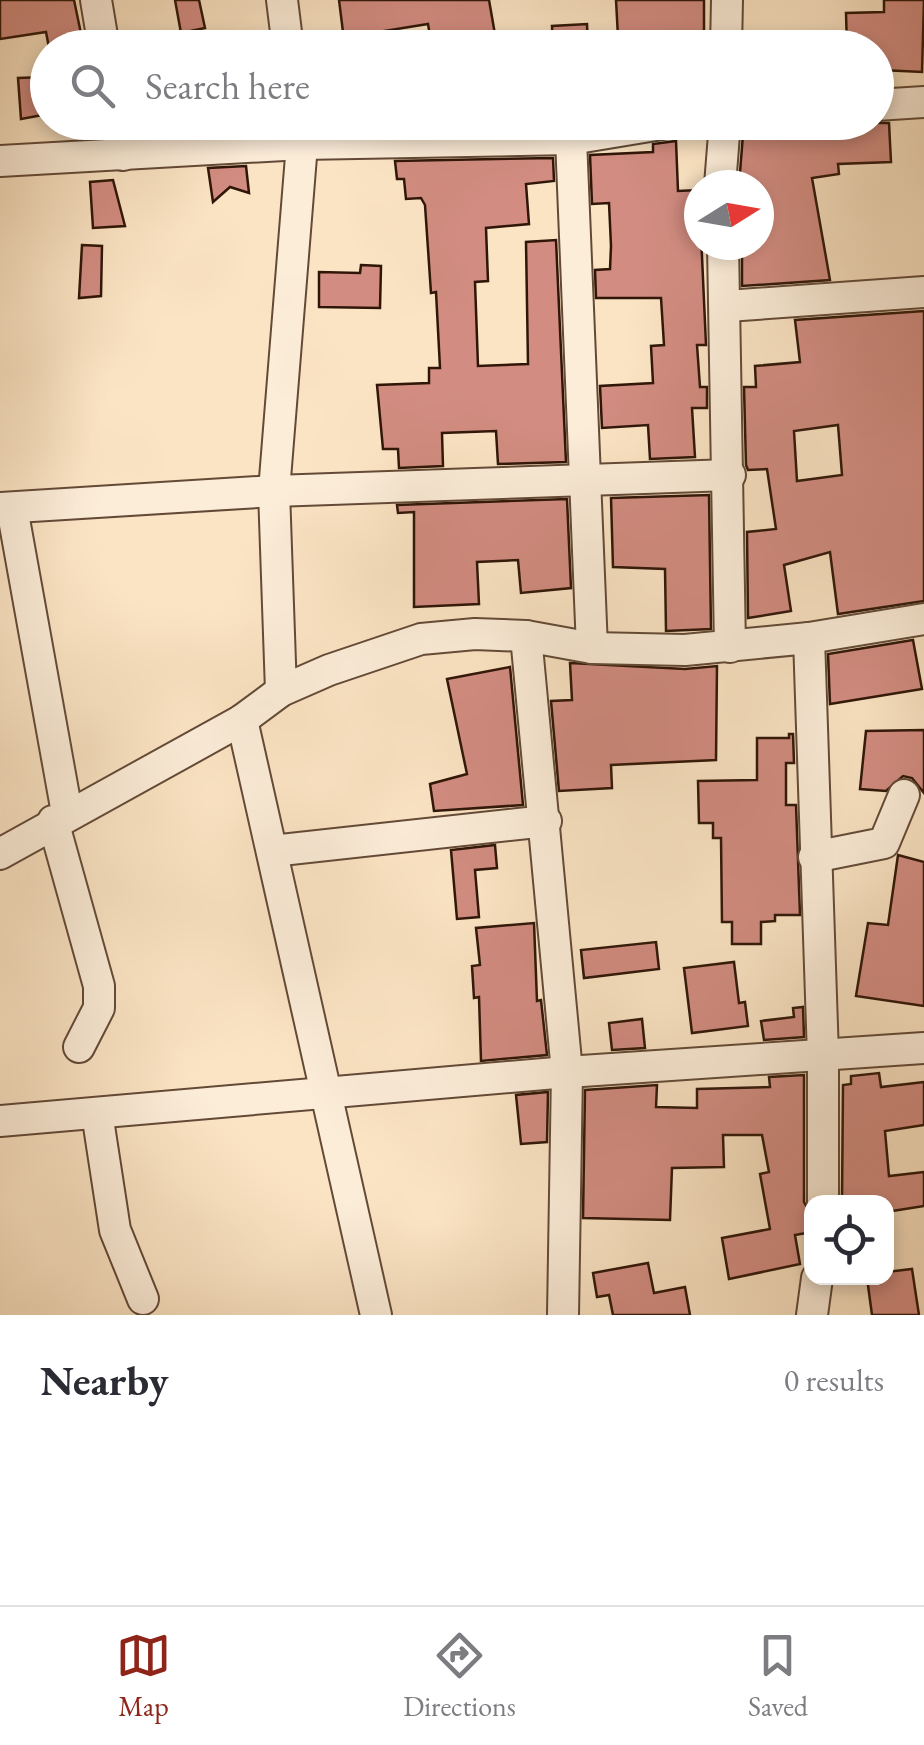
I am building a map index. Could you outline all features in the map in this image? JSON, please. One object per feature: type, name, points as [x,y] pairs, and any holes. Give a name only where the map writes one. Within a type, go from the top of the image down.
[{"type":"street","points":[[96,0],[101,30]]},
{"type":"street","points":[[282,0],[286,30]]},
{"type":"street","points":[[726,30],[727,0]]},
{"type":"street","points":[[894,104],[924,102]]},
{"type":"street","points":[[121,140],[123,155]]},
{"type":"street","points":[[0,161],[123,155],[244,140]]},
{"type":"street","points":[[281,691],[274,491],[300,140]]},
{"type":"street","points":[[571,140],[592,648]]},
{"type":"street","points":[[721,170],[724,140]]},
{"type":"street","points":[[724,260],[730,647]]},
{"type":"street","points":[[727,306],[924,292]]},
{"type":"street","points":[[78,1047],[98,1008],[99,986],[60,817],[6,508],[274,491],[582,477],[730,475]]},
{"type":"street","points":[[0,854],[60,817],[242,720],[281,691],[421,639],[475,634],[526,636],[592,648],[730,647],[924,619]]},
{"type":"street","points":[[526,636],[567,1072],[563,1315]]},
{"type":"street","points":[[808,638],[823,1056],[822,1195]]},
{"type":"street","points":[[242,720],[322,1092],[376,1315]]},
{"type":"street","points":[[814,857],[884,843],[904,795]]},
{"type":"street","points":[[272,851],[546,821]]},
{"type":"street","points":[[0,1121],[567,1072],[924,1048]]},
{"type":"street","points":[[97,1112],[115,1230],[143,1300]]},
{"type":"street","points":[[812,1315],[816,1285]]},
{"type":"building","points":[[0,0],[74,0],[80,30],[30,30],[30,34],[0,39]]},
{"type":"building","points":[[175,0],[199,0],[205,28],[180,30]]},
{"type":"building","points":[[339,0],[489,0],[494,30],[429,30],[428,24],[390,30],[343,30]]},
{"type":"building","points":[[616,0],[704,0],[704,30],[618,30]]},
{"type":"building","points":[[884,0],[924,0],[922,72],[894,71],[894,30],[846,30],[846,13],[884,12]]},
{"type":"building","points":[[587,24],[587,30],[552,30],[552,26]]},
{"type":"building","points":[[18,78],[30,78],[30,117],[21,119]]},
{"type":"building","points":[[743,140],[890,140],[891,162],[838,164],[839,174],[812,178],[830,280],[742,286],[742,260],[774,260],[774,170],[740,170]]},
{"type":"building","points":[[676,141],[678,191],[684,191],[684,260],[702,260],[706,345],[697,345],[700,387],[707,387],[707,408],[692,408],[695,457],[650,459],[648,425],[602,428],[600,386],[653,383],[651,346],[664,345],[661,298],[596,298],[595,270],[610,269],[611,246],[609,203],[592,204],[590,155],[653,152],[653,144]]},
{"type":"building","points":[[553,158],[554,181],[526,184],[529,224],[486,228],[488,281],[475,282],[478,366],[528,364],[526,242],[556,240],[566,462],[498,464],[496,431],[442,433],[443,466],[399,468],[398,449],[383,449],[377,385],[429,383],[429,368],[440,368],[425,205],[421,198],[406,199],[404,179],[397,179],[395,161]]},
{"type":"building","points":[[246,166],[249,193],[230,187],[213,202],[208,168]]},
{"type":"building","points":[[113,180],[125,226],[93,228],[90,182]]},
{"type":"building","points":[[82,245],[102,246],[101,296],[79,298]]},
{"type":"building","points":[[361,265],[381,266],[380,308],[319,307],[319,272],[360,273]]},
{"type":"building","points":[[924,311],[924,601],[838,614],[830,552],[784,565],[791,611],[748,618],[747,532],[776,529],[767,469],[748,470],[746,465],[744,387],[756,387],[755,366],[800,362],[795,320]],"holes":[[[838,425],[842,475],[797,481],[794,431]]]},
{"type":"building","points":[[709,495],[711,629],[666,631],[665,569],[613,567],[611,498]]},
{"type":"building","points":[[567,499],[571,588],[521,593],[518,560],[477,562],[479,604],[414,607],[414,512],[398,513],[397,505]]},
{"type":"building","points":[[913,640],[922,689],[830,704],[828,654]]},
{"type":"building","points":[[570,663],[685,669],[717,666],[716,760],[611,765],[612,788],[559,791],[551,701],[572,700]]},
{"type":"building","points":[[510,667],[523,805],[434,811],[430,784],[467,774],[447,679]]},
{"type":"building","points":[[924,730],[924,793],[912,778],[903,776],[886,791],[860,789],[866,731]]},
{"type":"building","points":[[793,734],[794,763],[786,763],[786,805],[796,805],[800,915],[775,915],[775,921],[761,922],[761,944],[732,944],[732,922],[722,922],[721,838],[713,838],[713,823],[699,823],[698,781],[757,780],[757,738],[789,738]]},
{"type":"building","points":[[495,845],[497,868],[475,870],[479,917],[457,919],[451,850]]},
{"type":"building","points":[[898,855],[924,862],[924,1006],[856,996],[868,923],[888,925]]},
{"type":"building","points":[[534,923],[537,1001],[541,1000],[547,1055],[481,1061],[479,997],[474,998],[472,966],[480,965],[476,928]]},
{"type":"building","points":[[656,942],[659,969],[584,978],[581,950]]},
{"type":"building","points":[[734,962],[739,1003],[745,1002],[748,1026],[692,1033],[684,968]]},
{"type":"building","points":[[803,1007],[804,1037],[764,1040],[761,1021],[794,1017],[793,1008]]},
{"type":"building","points":[[642,1019],[645,1048],[612,1050],[609,1023]]},
{"type":"building","points":[[879,1073],[881,1087],[924,1082],[924,1125],[885,1131],[889,1176],[924,1172],[924,1206],[894,1211],[894,1195],[842,1195],[843,1085],[851,1084],[851,1076]]},
{"type":"building","points":[[804,1075],[804,1233],[795,1235],[800,1264],[729,1279],[722,1238],[770,1229],[760,1174],[769,1172],[762,1135],[723,1135],[724,1167],[672,1168],[670,1220],[583,1218],[585,1090],[657,1085],[656,1107],[697,1108],[697,1089],[770,1087],[769,1077]]},
{"type":"building","points":[[548,1092],[547,1142],[521,1144],[516,1095]]},
{"type":"building","points":[[648,1263],[654,1293],[685,1287],[690,1315],[613,1315],[609,1295],[597,1297],[593,1273]]},
{"type":"building","points":[[912,1269],[919,1315],[872,1315],[868,1285],[894,1285],[894,1271]]}]
